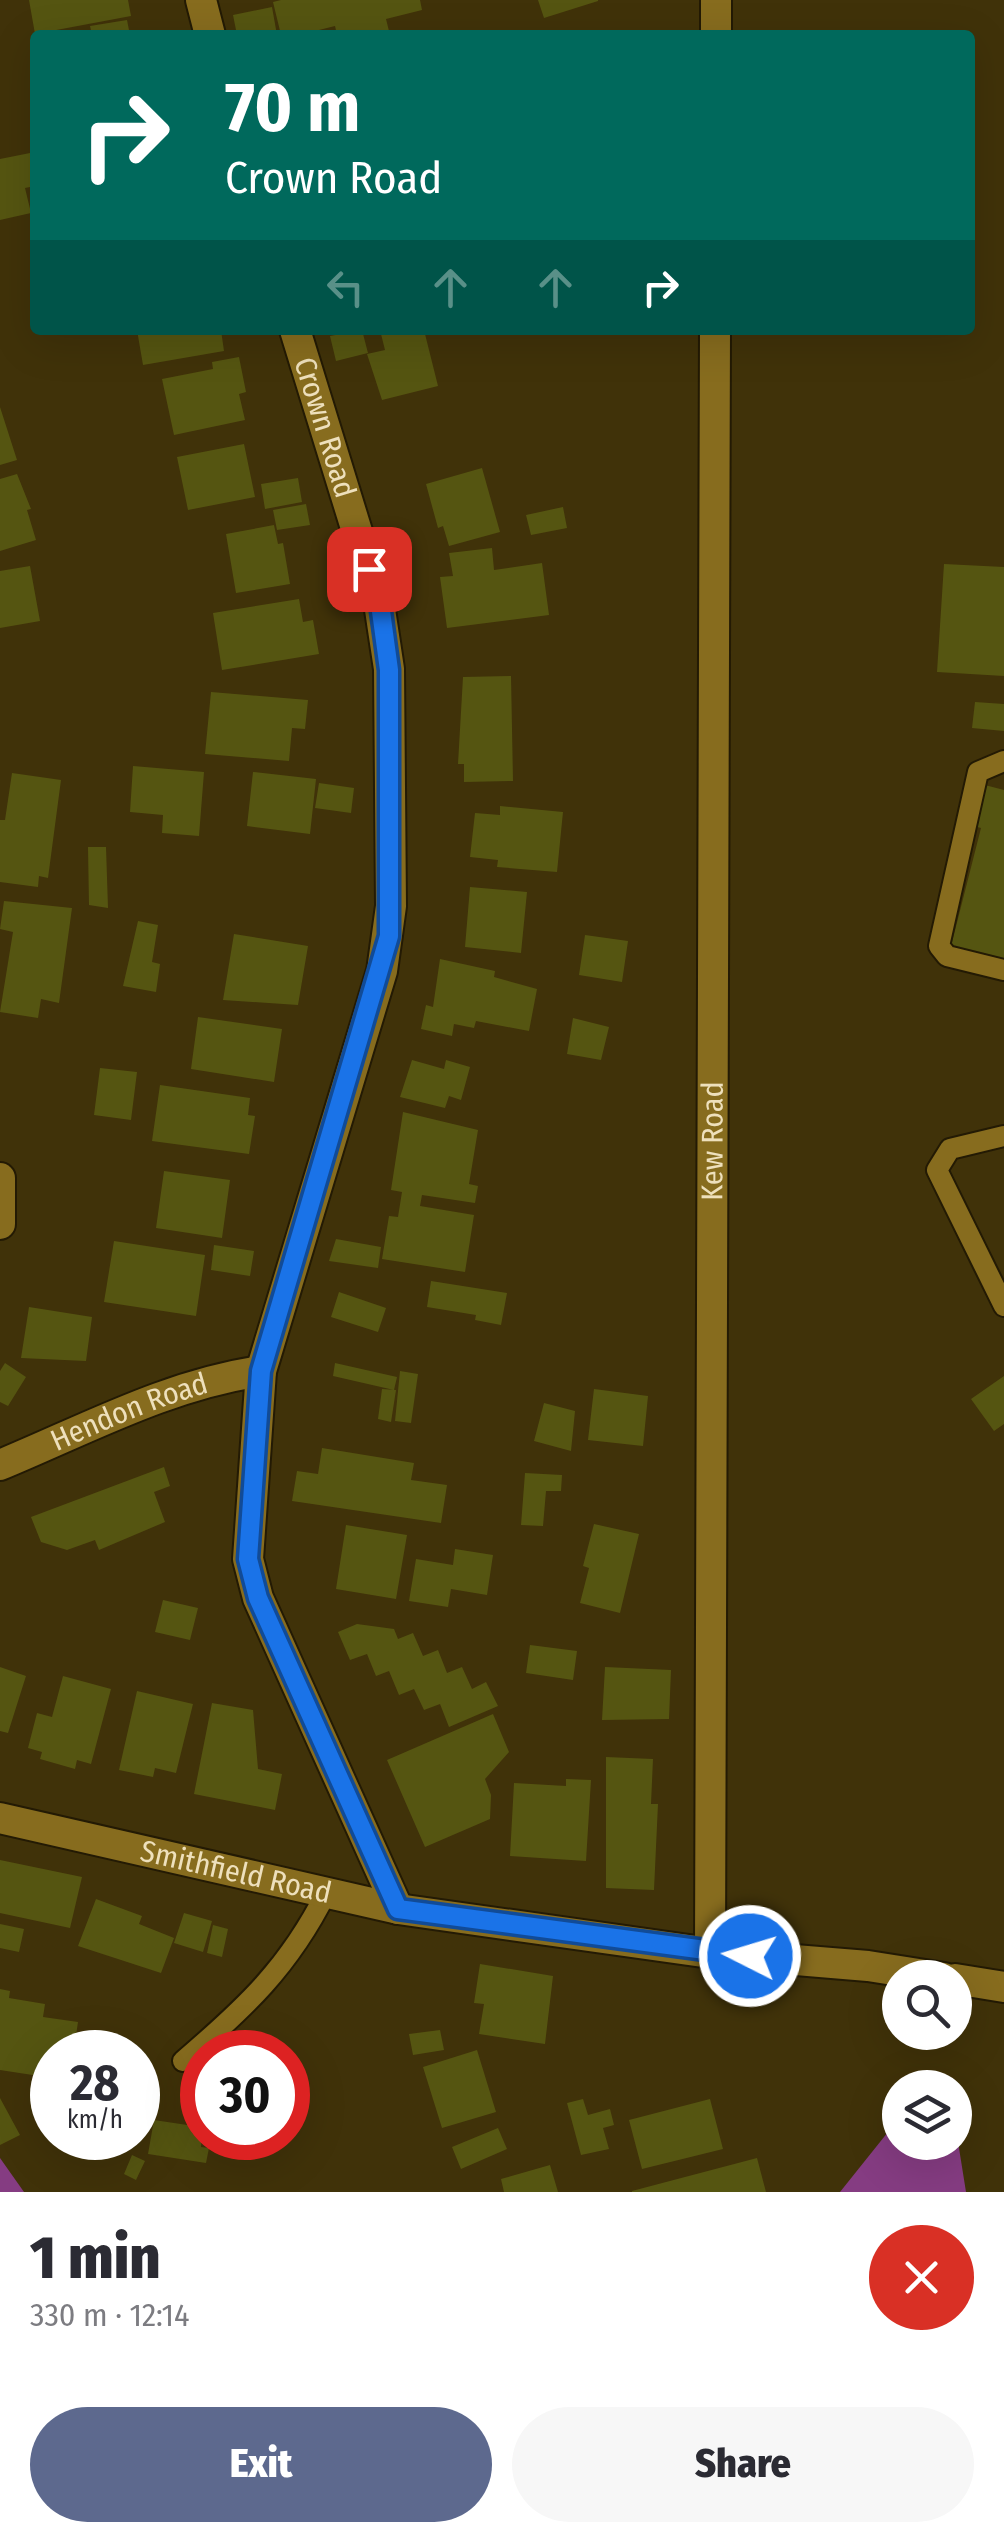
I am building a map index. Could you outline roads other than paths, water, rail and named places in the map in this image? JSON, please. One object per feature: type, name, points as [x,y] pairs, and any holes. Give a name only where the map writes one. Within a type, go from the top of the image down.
[{"type":"street","points":[[201,0],[209,30]]},
{"type":"street","points":[[716,0],[716,30]]},
{"type":"street","name":"Crown Road","points":[[297,335],[380,604],[389,670],[392,906],[382,970],[261,1371],[252,1470],[251,1578],[398,1909]]},
{"type":"street","name":"Kew Road","points":[[710,1953],[715,335]]},
{"type":"street","points":[[0,1178],[0,1224]]},
{"type":"street","name":"Hendon Road","points":[[0,1465],[166,1392],[208,1379],[261,1371]]},
{"type":"street","name":"Smithfield Road","points":[[0,1818],[398,1909],[710,1953],[882,1968]]},
{"type":"street","points":[[972,1982],[1004,1987]]},
{"type":"lane","points":[[1004,761],[978,772],[939,946],[948,956],[1004,970]]},
{"type":"lane","points":[[1004,1136],[950,1149],[936,1170],[1004,1306]]},
{"type":"lane","points":[[220,2030],[254,2001],[303,1939],[326,1893]]}]
